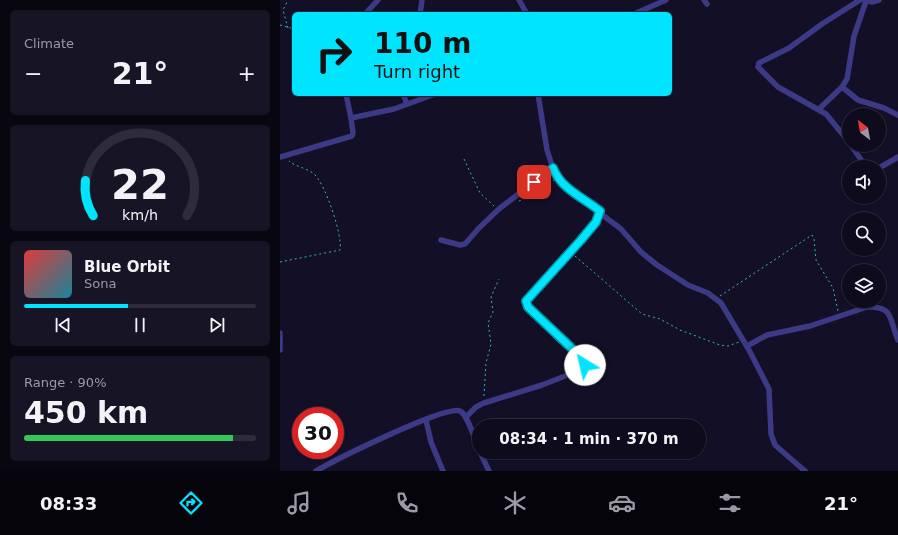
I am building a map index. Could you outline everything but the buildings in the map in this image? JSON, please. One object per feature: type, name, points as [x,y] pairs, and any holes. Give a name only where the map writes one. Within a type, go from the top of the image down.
[{"type":"street","points":[[367,12],[378,0]]},
{"type":"street","points":[[420,12],[422,0]]},
{"type":"street","points":[[519,0],[526,12]]},
{"type":"street","points":[[639,12],[666,0]]},
{"type":"street","points":[[819,109],[842,87],[847,79],[863,0]]},
{"type":"street","points":[[842,133],[826,114],[778,87],[760,70],[758,67],[759,63],[790,48],[822,24],[863,0],[872,2],[879,0]]},
{"type":"street","points":[[842,87],[858,100],[884,108],[898,115]]},
{"type":"street","points":[[282,156],[352,136],[352,118],[346,96]]},
{"type":"street","points":[[404,96],[407,104]]},
{"type":"street","points":[[352,118],[407,104],[429,96]]},
{"type":"street","points":[[538,96],[545,137],[553,168],[558,176],[572,192],[600,211],[621,229],[641,252],[657,265],[681,281],[716,298],[747,346],[769,389],[771,434],[775,446],[805,471]]},
{"type":"street","points":[[886,164],[898,157]]},
{"type":"street","points":[[441,240],[460,245],[465,244],[500,208],[553,168]]},
{"type":"street","points":[[466,416],[476,407],[484,403],[542,385],[583,369],[585,365],[582,358],[528,307],[526,301],[597,221],[600,211]]},
{"type":"street","points":[[597,221],[610,220]]},
{"type":"street","points":[[747,346],[767,334],[800,329],[867,307],[884,308],[888,312],[898,340]]},
{"type":"street","points":[[280,333],[280,350]]},
{"type":"street","points":[[316,471],[353,451],[426,420],[456,410],[466,416],[472,431]]},
{"type":"street","points":[[426,420],[431,442],[443,471]]},
{"type":"street","points":[[483,459],[489,471]]},
{"type":"path","points":[[288,0],[283,10],[288,28]]},
{"type":"path","points":[[280,25],[292,29]]},
{"type":"path","points":[[280,262],[331,253],[340,250],[341,246],[336,220],[319,180],[313,174],[282,156]]},
{"type":"path","points":[[464,159],[480,193],[494,206],[500,208]]},
{"type":"path","points":[[516,202],[534,195],[558,176]]},
{"type":"path","points":[[716,298],[812,235],[814,239],[816,260],[832,288],[840,317]]},
{"type":"path","points":[[570,252],[642,314],[660,319],[680,330],[720,345],[728,346],[743,340]]},
{"type":"path","points":[[484,403],[486,363],[491,344],[488,323],[493,312],[491,297],[499,279]]},
{"type":"route","points":[[534,182],[553,168],[554,172],[572,192],[600,211],[596,222],[527,298],[526,301],[528,307],[582,358],[585,365]]}]
